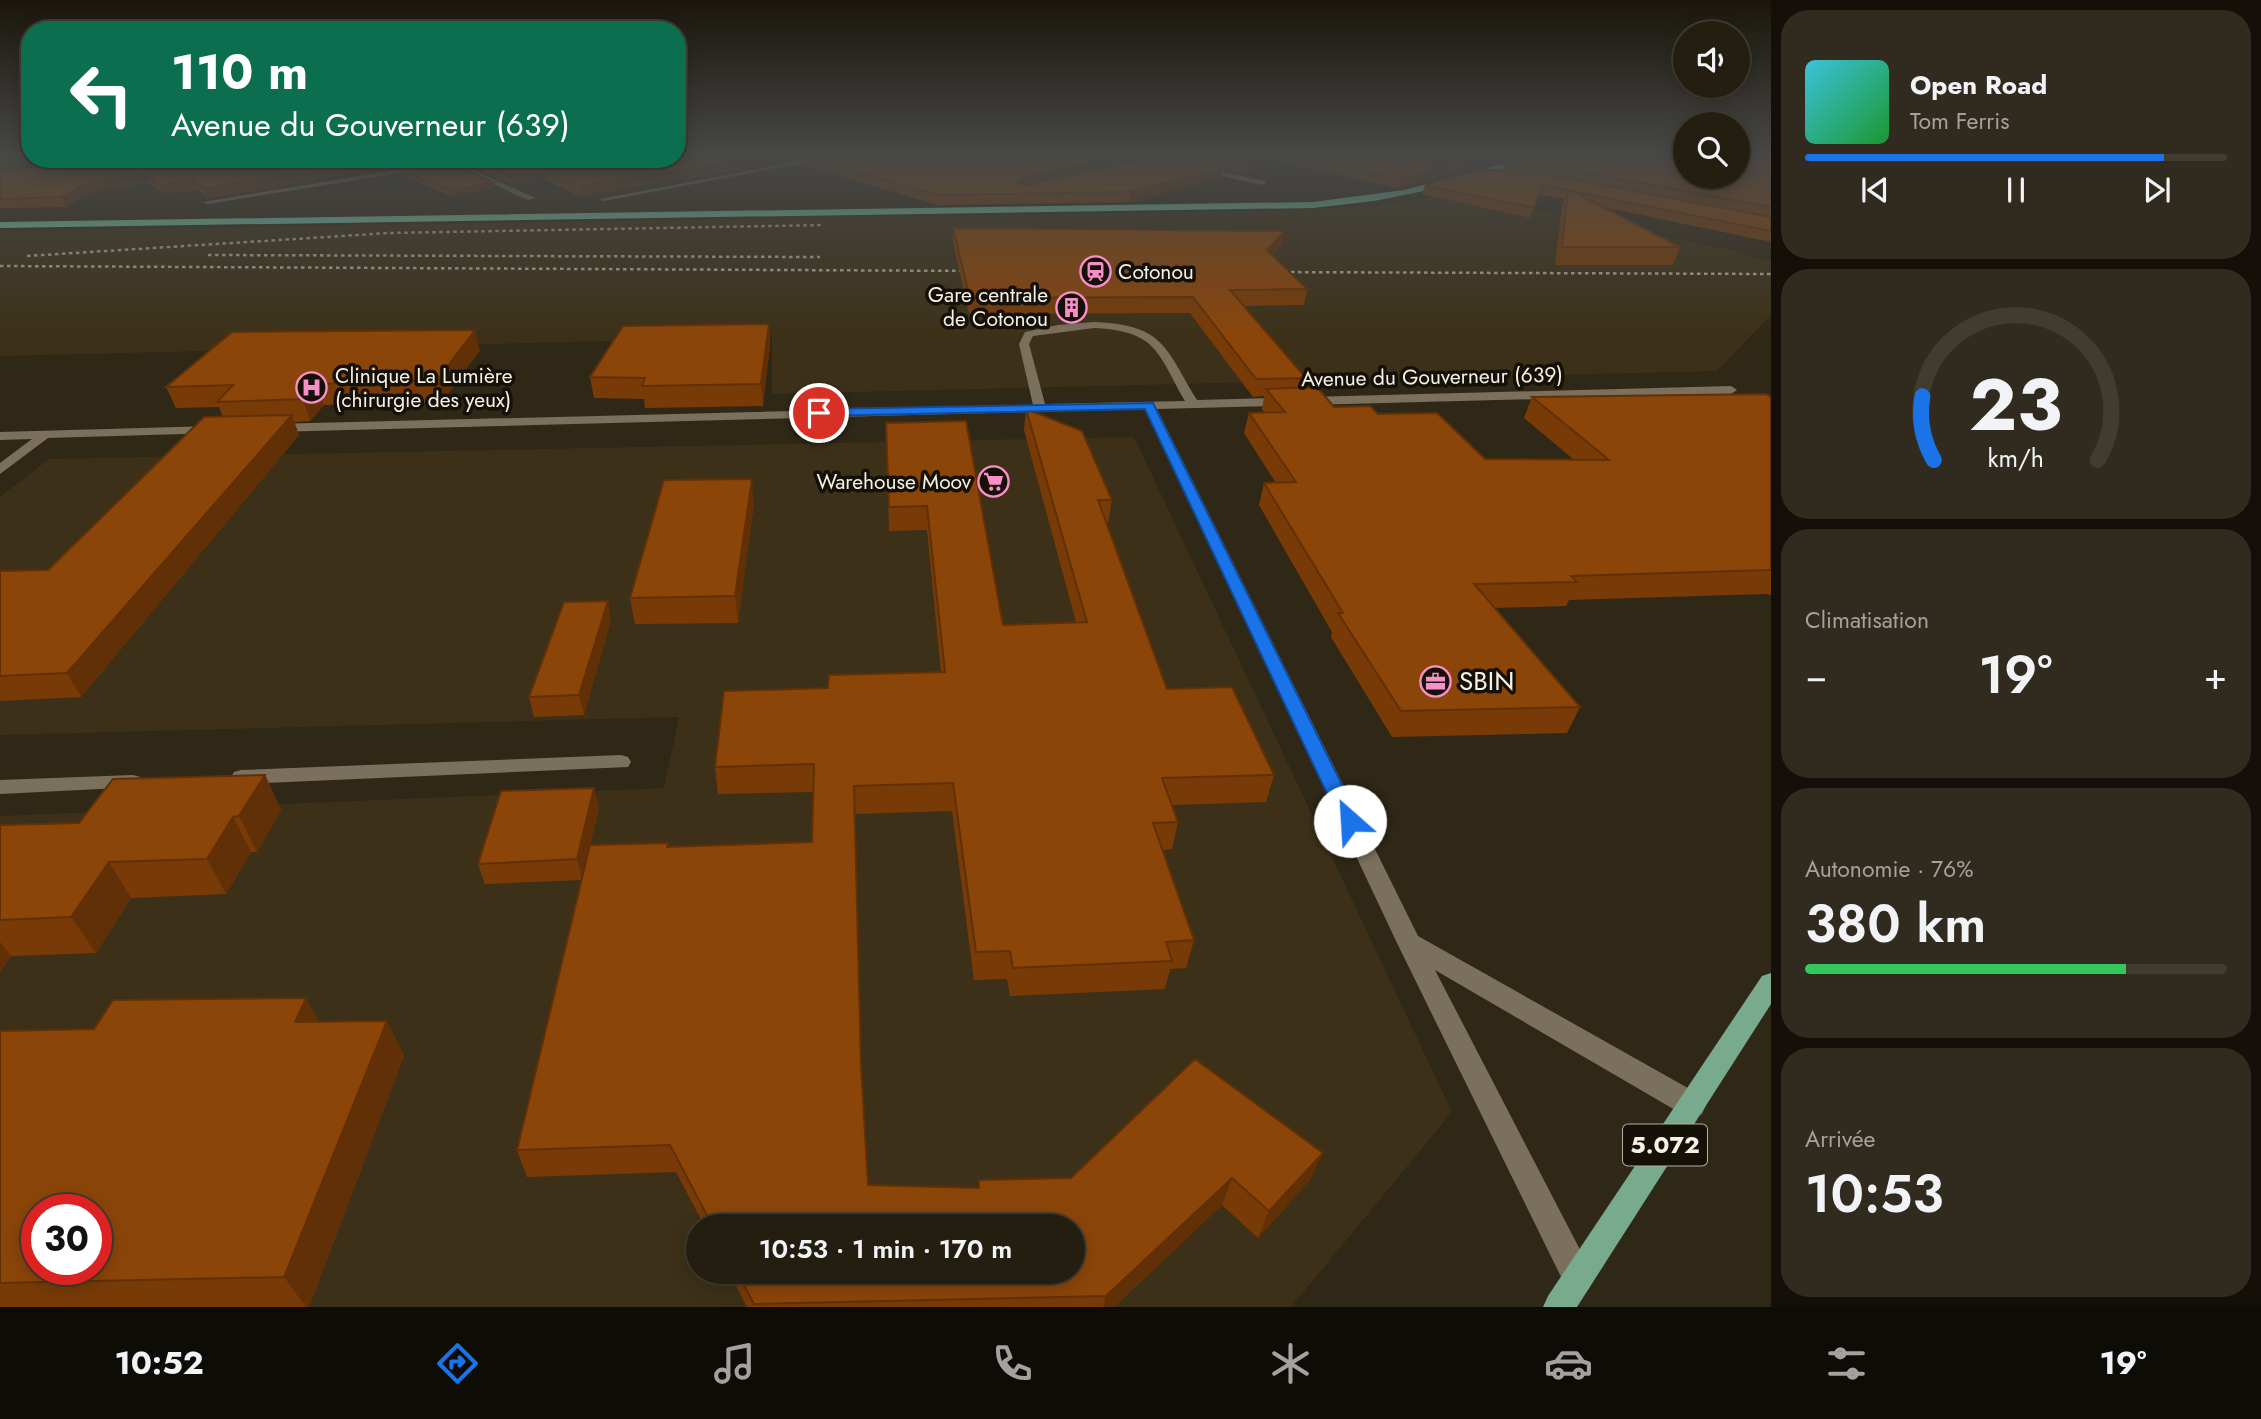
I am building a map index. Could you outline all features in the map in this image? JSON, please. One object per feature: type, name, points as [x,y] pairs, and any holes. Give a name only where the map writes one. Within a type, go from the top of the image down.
[{"type":"highway","points":[[0,225],[717,214]]},
{"type":"main road","name":"5.072","points":[[1559,1307],[1771,983]]},
{"type":"street","points":[[1039,406],[1024,344],[1029,334],[1050,327],[1082,325],[1125,328],[1154,340],[1192,402]]},
{"type":"street","name":"Avenue du Gouverneur (639)","points":[[256,428],[1731,390]]},
{"type":"street","points":[[1149,405],[1409,943],[1578,1278]]},
{"type":"street","points":[[0,436],[228,429]]},
{"type":"street","points":[[0,470],[46,434]]},
{"type":"street","points":[[223,778],[621,762]]},
{"type":"street","points":[[0,787],[154,781]]},
{"type":"street","points":[[1409,943],[1692,1105]]},
{"type":"shaded area","points":[[1063,214],[1557,214],[1771,260],[1771,315],[1717,371],[772,394],[772,337],[0,356],[0,231]]},
{"type":"shaded area","points":[[1134,437],[1452,1112],[1291,1307],[0,1307],[0,816],[664,788],[679,717],[0,735],[0,497],[49,459]]},
{"type":"building","points":[[1565,214],[1616,214],[1680,247],[1562,247]]},
{"type":"building","points":[[1686,214],[1755,214],[1771,217],[1771,231]]},
{"type":"building","points":[[953,228],[1285,231],[1267,250],[1307,289],[1230,290],[1306,378],[1256,379],[1193,297],[970,298]]},
{"type":"building","points":[[769,324],[761,384],[642,386],[645,378],[590,377],[623,326]]},
{"type":"building","points":[[475,330],[437,380],[316,384],[303,399],[217,402],[233,385],[166,387],[232,332]]},
{"type":"building","points":[[1317,387],[1334,407],[1370,406],[1378,414],[1437,413],[1485,459],[1609,460],[1532,397],[1766,394],[1771,397],[1771,570],[1571,576],[1577,582],[1474,584],[1580,707],[1401,711],[1338,613],[1343,613],[1264,483],[1296,482],[1249,413],[1285,412],[1266,389]]},
{"type":"building","points":[[1026,409],[1082,431],[1112,500],[1098,500],[1167,689],[1232,687],[1274,775],[1162,778],[1178,822],[1153,823],[1194,940],[1166,942],[1172,961],[1013,968],[1010,951],[976,952],[953,783],[854,786],[861,1065],[868,1185],[979,1188],[979,1180],[1071,1178],[1195,1059],[1323,1153],[1269,1211],[1232,1178],[1106,1296],[754,1304],[743,1284],[1085,1284],[1085,1214],[706,1214],[670,1145],[517,1150],[590,845],[668,843],[667,847],[812,842],[814,764],[715,767],[724,691],[828,688],[829,675],[945,672],[927,506],[889,507],[886,423],[966,421],[1003,625],[1087,622]]},
{"type":"building","points":[[292,415],[67,673],[0,676],[0,571],[48,570],[204,417]]},
{"type":"building","points":[[752,479],[735,596],[630,598],[664,480]]},
{"type":"building","points":[[608,601],[579,695],[529,697],[564,602]]},
{"type":"building","points":[[265,775],[239,816],[233,817],[207,859],[109,862],[71,917],[0,920],[0,825],[79,823],[113,779]]},
{"type":"building","points":[[594,788],[577,859],[478,864],[501,791]]},
{"type":"building","points":[[306,998],[295,1022],[387,1021],[284,1277],[112,1281],[112,1194],[21,1194],[21,1283],[0,1283],[0,1031],[94,1029],[113,1000]]},
{"type":"railway","points":[[27,256],[389,233],[824,225]]},
{"type":"railway","points":[[208,255],[820,257]]},
{"type":"railway","points":[[0,266],[980,271]]},
{"type":"railway","points":[[1270,272],[1771,274]]},
{"type":"place","name":"Cotonou","points":[[1095,272]]},
{"type":"place","name":"Gare centrale de Cotonou","points":[[1071,307]]},
{"type":"place","name":"Clinique La Lumière (chirurgie des yeux)","points":[[312,388]]},
{"type":"place","name":"Warehouse Moov","points":[[994,482]]},
{"type":"place","name":"SBIN","points":[[1436,681]]},
{"type":"route","points":[[819,413],[1149,405],[1350,821]]}]
